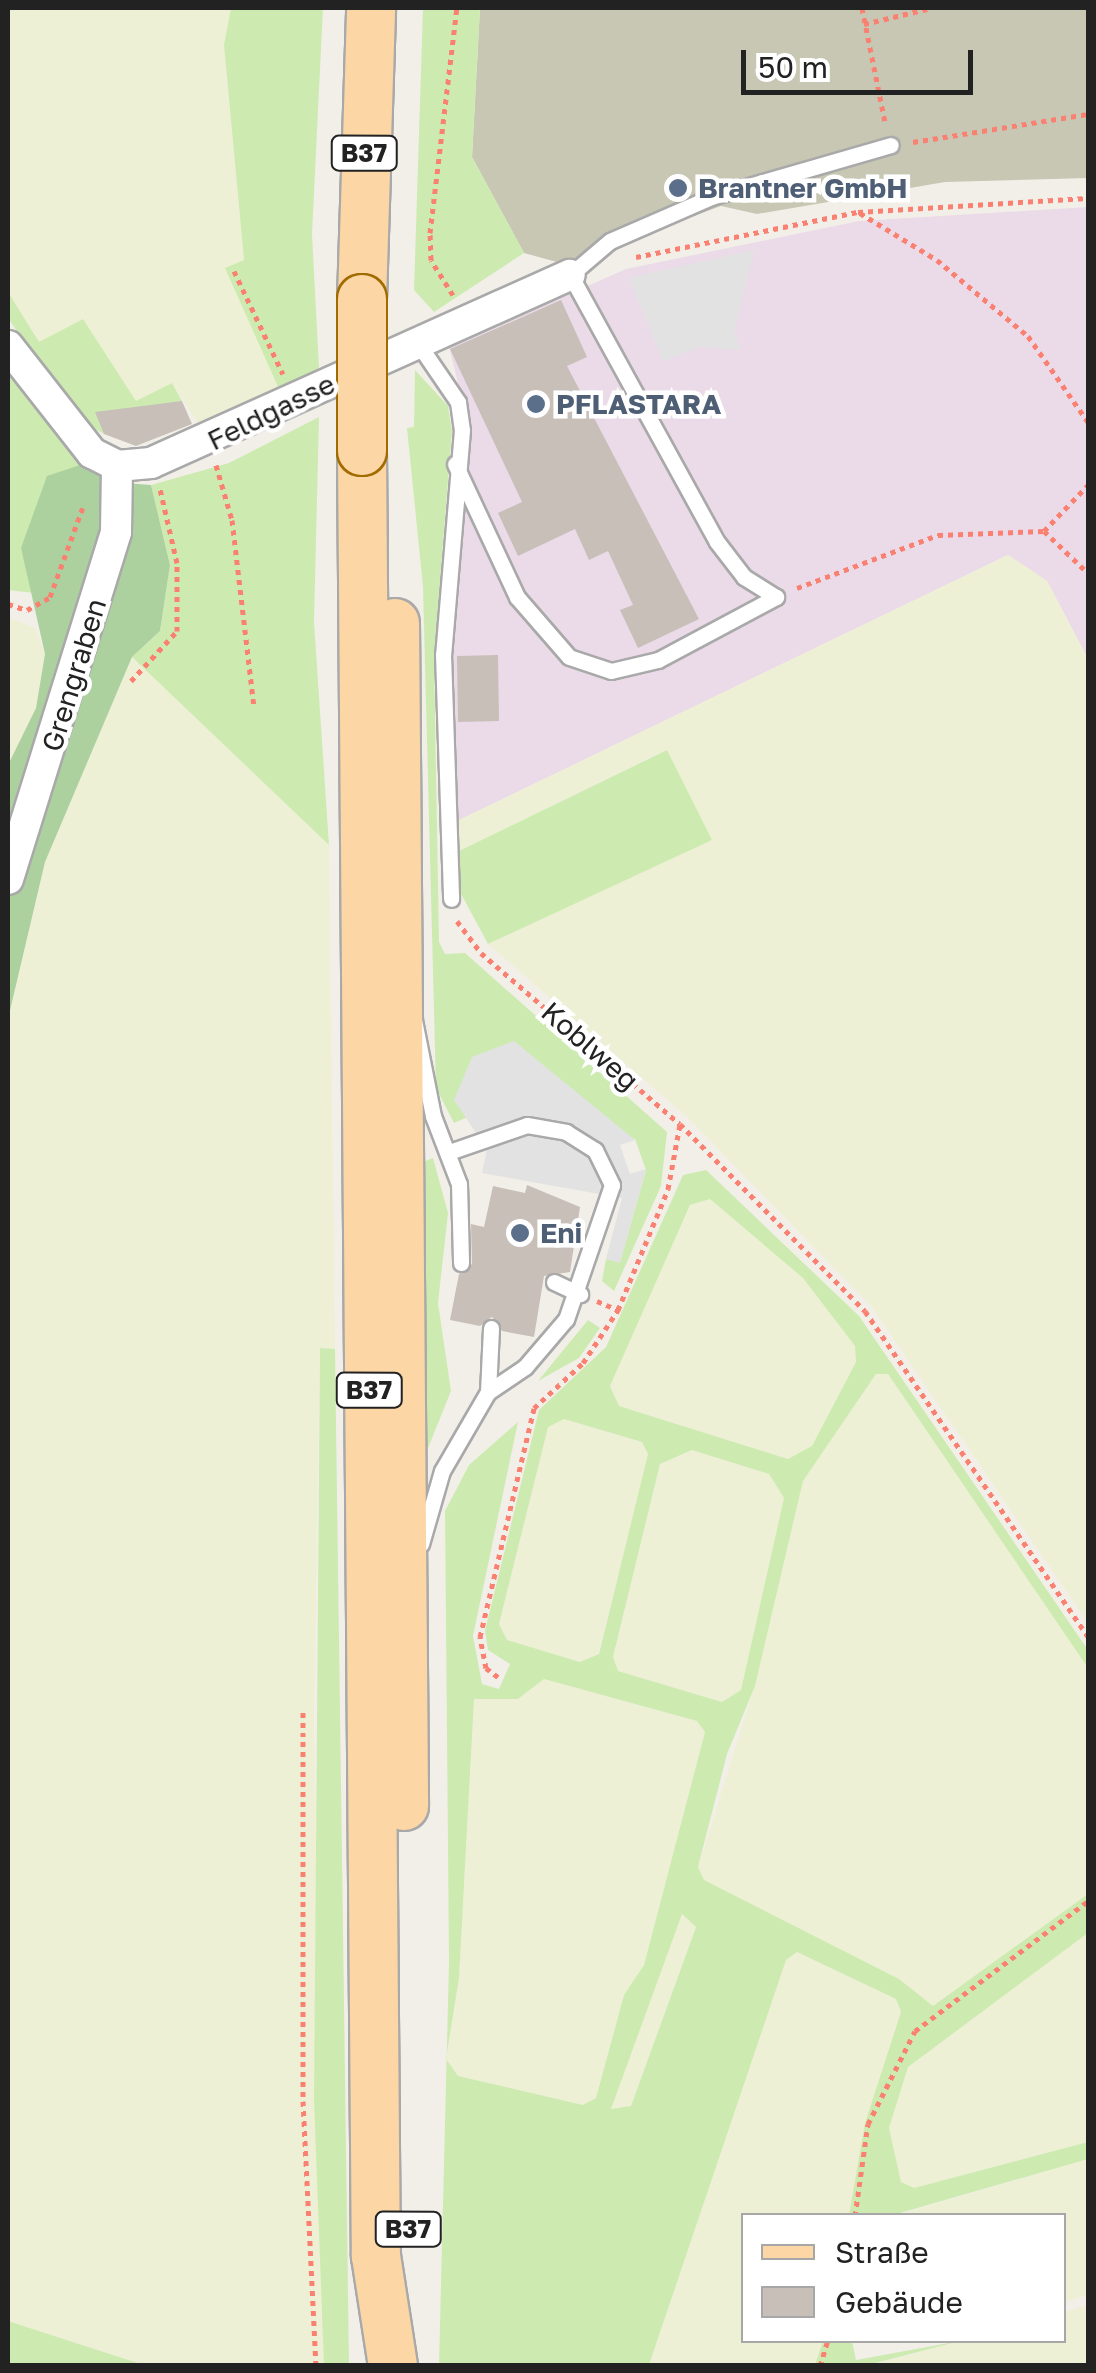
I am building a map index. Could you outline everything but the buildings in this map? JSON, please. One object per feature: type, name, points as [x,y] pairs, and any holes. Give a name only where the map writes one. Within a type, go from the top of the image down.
[{"type":"main road","name":"B37","points":[[371,8],[377,295],[376,2256],[393,2346]]},
{"type":"main road","name":"B37","points":[[377,295],[400,8]]},
{"type":"main road","name":"B37","points":[[377,444],[401,989],[409,2256],[393,2346]]},
{"type":"street","name":"Feldgasse","points":[[105,459],[150,463],[207,443],[473,315],[570,275]]},
{"type":"street","points":[[8,346],[105,459]]},
{"type":"street","name":"Grengraben","points":[[8,879],[112,551],[105,459]]},
{"type":"lane","points":[[454,464],[517,597],[569,657],[610,671],[658,660],[776,598],[744,577],[717,542],[570,275],[610,241],[695,204],[890,145]]},
{"type":"lane","points":[[417,342],[458,402],[444,654],[450,899]]},
{"type":"lane","points":[[401,989],[425,1047],[433,1116],[452,1151],[461,1263]]},
{"type":"lane","points":[[452,1151],[527,1124],[595,1150],[612,1185],[580,1294],[525,1367],[488,1392]]},
{"type":"lane","points":[[554,1282],[580,1294]]},
{"type":"lane","points":[[405,1611],[434,1491],[488,1392],[490,1328]]},
{"type":"path","points":[[457,8],[431,260],[473,315]]},
{"type":"path","points":[[862,8],[890,145],[1088,114]]},
{"type":"path","points":[[864,24],[931,8]]},
{"type":"path","points":[[625,259],[858,212],[1088,198]]},
{"type":"path","points":[[858,212],[938,260],[1028,336],[1088,422]]},
{"type":"path","points":[[234,271],[296,399]]},
{"type":"path","points":[[207,443],[232,520],[254,706]]},
{"type":"path","points":[[8,604],[27,610],[50,597],[93,478],[105,459]]},
{"type":"path","points":[[132,681],[177,631],[177,563],[150,463]]},
{"type":"path","points":[[776,598],[938,534],[1044,530],[1088,485]]},
{"type":"path","points":[[1044,530],[1088,574]]},
{"type":"path","name":"Koblweg","points":[[450,899],[481,953],[680,1124],[865,1311],[1088,1638]]},
{"type":"path","points":[[498,1677],[486,1668],[480,1637],[534,1408],[583,1363],[618,1310],[668,1188],[680,1124]]},
{"type":"path","points":[[303,1712],[303,2102],[316,2366]]},
{"type":"path","points":[[854,2213],[868,2124],[915,2031],[1088,1901]]},
{"type":"shaded area","points":[[8,8],[231,8],[224,46],[244,260],[226,269],[279,389],[201,428],[172,383],[136,402],[83,319],[39,343],[8,292]]},
{"type":"shaded area","points":[[480,8],[1088,8],[1088,178],[945,182],[757,214],[721,206],[564,264],[524,253],[472,157]]},
{"type":"shaded area","points":[[1088,207],[1088,659],[1047,581],[1008,555],[455,822],[452,653],[470,431],[449,347],[626,269],[859,221]]},
{"type":"shaded area","points":[[754,250],[734,332],[741,350],[700,347],[663,361],[629,278]]},
{"type":"shaded area","points":[[1008,555],[1047,581],[1088,659],[1088,1623],[871,1306],[686,1116],[488,944],[711,840],[666,750],[457,852],[455,822]]},
{"type":"shaded area","points":[[8,617],[35,628],[45,654],[36,708],[8,765]]},
{"type":"shaded area","points":[[132,657],[329,845],[335,1349],[320,1348],[314,1713],[324,2365],[144,2365],[8,2321],[8,1019],[45,862]]},
{"type":"shaded area","points":[[514,1041],[635,1140],[620,1145],[630,1174],[646,1169],[620,1263],[606,1259],[622,1198],[482,1173],[487,1149],[454,1100],[472,1057]]},
{"type":"shaded area","points":[[710,1199],[803,1278],[855,1345],[856,1362],[812,1447],[788,1459],[619,1406],[610,1385],[690,1205]]},
{"type":"shaded area","points":[[887,1373],[1088,1668],[1088,1894],[933,2006],[899,1979],[703,1880],[698,1867],[755,1685],[803,1481],[876,1374]]},
{"type":"shaded area","points":[[564,1419],[642,1442],[649,1454],[598,1654],[580,1662],[507,1640],[499,1624],[548,1426]]},
{"type":"shaded area","points":[[692,1450],[769,1474],[784,1498],[741,1690],[722,1702],[618,1671],[613,1657],[660,1464]]},
{"type":"shaded area","points":[[544,1679],[697,1721],[705,1732],[644,1965],[624,1995],[596,2098],[584,2105],[458,2076],[446,2059],[459,1978],[474,1699],[518,1699]]},
{"type":"shaded area","points":[[681,1914],[696,1926],[631,2106],[610,2109]]},
{"type":"shaded area","points":[[1088,1933],[1088,2142],[914,2188],[901,2183],[889,2128],[908,2067]]},
{"type":"shaded area","points":[[797,1952],[896,1999],[901,2012],[865,2123],[849,2213],[741,2213],[741,2343],[822,2343],[815,2365],[649,2366],[786,1959]]},
{"type":"shaded area","points":[[1088,2159],[1088,2295],[1066,2301],[1066,2213],[903,2213]]},
{"type":"shaded area","points":[[1088,2305],[1088,2365],[868,2366],[953,2343],[1066,2343],[1066,2311]]},
{"type":"green space","points":[[231,8],[323,8],[312,234],[319,368],[279,389],[225,268],[244,260],[224,45]]},
{"type":"green space","points":[[423,8],[480,8],[472,157],[524,253],[434,312],[414,290]]},
{"type":"green space","points":[[8,292],[39,342],[83,319],[136,401],[172,383],[182,401],[144,418],[96,412],[104,434],[77,419],[8,318]]},
{"type":"green space","points":[[8,370],[83,464],[21,548],[34,593],[8,590]]},
{"type":"green space","points":[[415,370],[448,406],[452,431],[434,656],[439,942],[445,954],[465,953],[667,1132],[661,1186],[614,1291],[602,1281],[606,1259],[620,1262],[646,1170],[635,1139],[454,1100],[468,1117],[454,1123],[436,1088],[423,587],[407,428],[414,427]]},
{"type":"green space","points":[[319,417],[314,622],[329,845],[132,657],[160,631],[170,565],[151,485],[229,463]]},
{"type":"green space","points":[[83,464],[112,482],[151,485],[170,565],[160,631],[132,657],[45,862],[8,1019],[8,765],[36,708],[45,654],[21,548],[47,476]]},
{"type":"green space","points":[[667,750],[712,840],[488,944],[460,892],[457,852]]},
{"type":"green space","points":[[433,1158],[448,1213],[438,1303],[451,1391],[426,1453],[423,1162]]},
{"type":"green space","points":[[706,1170],[859,1316],[1088,1650],[1088,1668],[888,1374],[876,1374],[803,1481],[755,1686],[727,1754],[698,1867],[704,1880],[899,1979],[933,2006],[1088,1894],[1088,1933],[908,2067],[889,2128],[901,2182],[914,2188],[1088,2142],[1088,2159],[900,2213],[849,2213],[865,2123],[901,2012],[896,1999],[797,1952],[786,1960],[649,2365],[439,2365],[447,2060],[458,2076],[583,2105],[596,2098],[624,1995],[644,1965],[705,1732],[697,1721],[544,1679],[518,1699],[474,1699],[459,1978],[447,2055],[445,1511],[469,1465],[518,1422],[473,1636],[482,1684],[499,1689],[510,1664],[488,1650],[485,1631],[539,1410],[606,1347],[683,1175]],"holes":[[[710,1199],[803,1278],[855,1346],[856,1362],[812,1446],[788,1459],[619,1406],[610,1386],[690,1205]],[[564,1419],[642,1442],[648,1454],[599,1654],[580,1662],[507,1640],[499,1624],[548,1427]],[[692,1450],[769,1474],[784,1498],[741,1690],[722,1702],[618,1671],[613,1657],[660,1464]],[[682,1914],[696,1927],[631,2106],[611,2109]]]},
{"type":"green space","points":[[588,1320],[600,1328],[579,1358],[538,1381]]},
{"type":"green space","points":[[320,1348],[335,1349],[349,2366],[324,2365],[314,2101]]},
{"type":"green space","points":[[8,2321],[144,2365],[8,2365]]},
{"type":"green space","points":[[822,2343],[852,2343],[856,2360],[952,2343],[868,2365],[815,2365]]},
{"type":"place","name":"Brantner GmbH","points":[[678,188]]},
{"type":"place","name":"PFLASTARA","points":[[536,404]]},
{"type":"place","name":"Eni","points":[[520,1233]]}]
